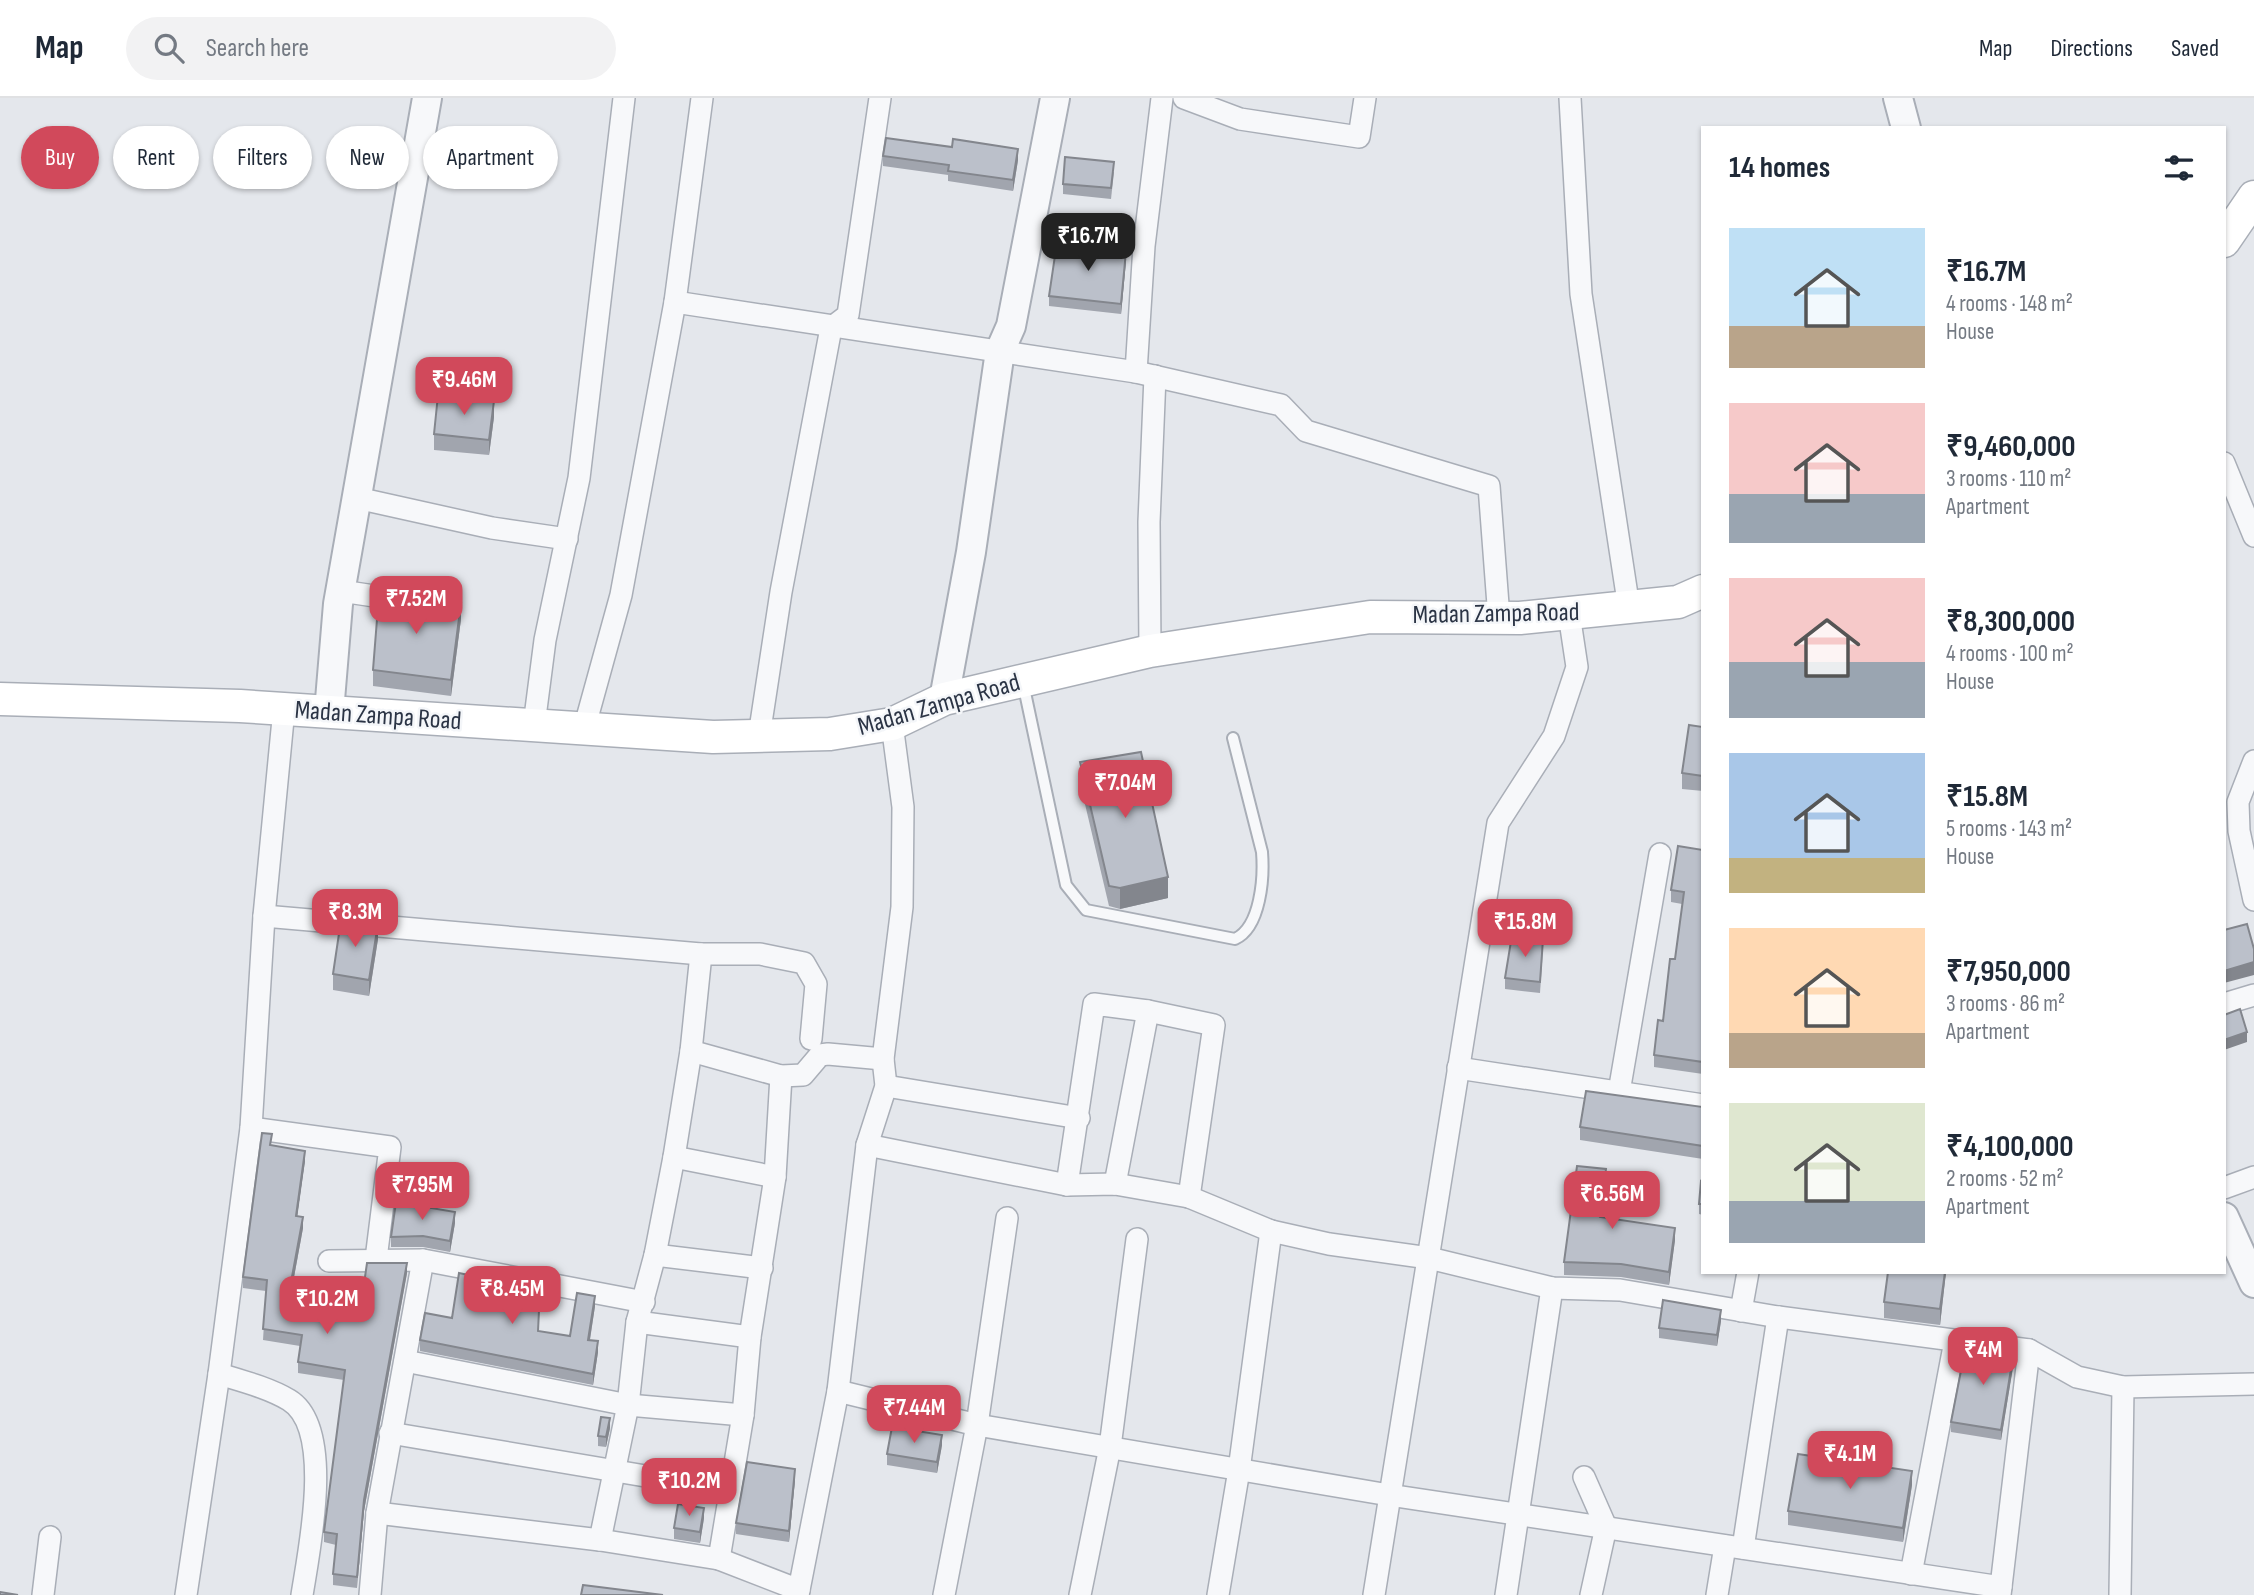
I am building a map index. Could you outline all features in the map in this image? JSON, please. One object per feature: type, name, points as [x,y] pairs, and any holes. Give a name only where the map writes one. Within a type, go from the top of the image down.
[{"type":"main road","points":[[2226,238],[2254,197]]},
{"type":"main road","name":"Madan Zampa Road","points":[[0,699],[284,709],[713,737],[830,734],[892,724],[944,699],[1150,651],[1370,617],[1499,618],[1569,614],[1678,602],[1701,592]]},
{"type":"street","points":[[329,712],[341,591],[427,98]]},
{"type":"street","points":[[534,725],[545,640],[579,478],[624,98]]},
{"type":"street","points":[[584,729],[621,594],[675,302],[702,98]]},
{"type":"street","points":[[759,736],[781,592],[831,327],[848,315],[880,98]]},
{"type":"street","points":[[944,699],[971,552],[1000,351],[1012,326],[1055,98]]},
{"type":"street","points":[[1150,651],[1144,246],[1161,98]]},
{"type":"street","points":[[1184,98],[1242,108],[1359,137],[1365,98]]},
{"type":"street","points":[[1570,98],[1581,294],[1629,608]]},
{"type":"street","points":[[1898,98],[1905,126]]},
{"type":"street","points":[[675,302],[1145,374],[1281,405],[1306,431],[1489,486],[1499,618]]},
{"type":"street","points":[[2226,468],[2254,536]]},
{"type":"street","points":[[357,498],[492,528],[567,539]]},
{"type":"street","points":[[341,591],[381,597]]},
{"type":"street","points":[[1374,1595],[1498,824],[1554,736],[1577,667],[1569,614]]},
{"type":"street","points":[[186,1595],[219,1374],[251,1128],[264,916],[284,709]]},
{"type":"street","points":[[377,1513],[600,1540],[719,1559],[798,1593],[838,1391],[867,1145],[886,1086],[883,1059],[902,907],[903,807],[892,724]]},
{"type":"street","points":[[2254,761],[2238,802],[2239,831],[2254,900]]},
{"type":"street","points":[[1619,1092],[1660,854]]},
{"type":"street","points":[[264,916],[701,954],[760,954],[804,963],[816,984],[811,1039]]},
{"type":"street","points":[[600,1540],[628,1405],[640,1312],[655,1255],[674,1157],[691,1051],[701,954]]},
{"type":"street","points":[[2226,1003],[2254,995]]},
{"type":"street","points":[[1067,1185],[1094,1004],[1148,1011],[1214,1025],[1189,1197]]},
{"type":"street","points":[[1115,1184],[1148,1011]]},
{"type":"street","points":[[691,1051],[781,1076],[803,1076],[820,1055],[883,1059]]},
{"type":"street","points":[[1458,1068],[1701,1105]]},
{"type":"street","points":[[719,1559],[743,1415],[750,1337],[775,1177],[781,1076]]},
{"type":"street","points":[[886,1086],[1079,1118]]},
{"type":"street","points":[[251,1128],[390,1147],[376,1259]]},
{"type":"street","points":[[867,1145],[1067,1185],[1115,1184],[1189,1197],[1271,1231],[1329,1244],[1429,1258],[1552,1288],[1620,1290],[1778,1317],[2029,1350],[2077,1377],[2123,1387],[2254,1384]]},
{"type":"street","points":[[674,1157],[775,1177]]},
{"type":"street","points":[[2226,1187],[2254,1177]]},
{"type":"street","points":[[944,1595],[977,1425],[1007,1218]]},
{"type":"street","points":[[2226,1221],[2254,1283]]},
{"type":"street","points":[[1218,1595],[1240,1469],[1271,1231]]},
{"type":"street","points":[[1080,1595],[1110,1447],[1137,1239]]},
{"type":"street","points":[[655,1255],[762,1268]]},
{"type":"street","points":[[370,1595],[377,1513],[423,1260]]},
{"type":"street","points":[[329,1261],[423,1260],[750,1337]]},
{"type":"street","points":[[1741,1311],[1748,1274]]},
{"type":"street","points":[[1506,1595],[1552,1288]]},
{"type":"street","points":[[1717,1595],[1734,1547],[1778,1317]]},
{"type":"street","points":[[1911,1574],[1955,1341]]},
{"type":"street","points":[[838,1391],[977,1425],[1389,1495],[1911,1574],[2001,1591],[2029,1350]]},
{"type":"street","points":[[405,1361],[628,1405],[743,1415]]},
{"type":"street","points":[[219,1374],[292,1402],[314,1434],[316,1503],[302,1595]]},
{"type":"street","points":[[2120,1595],[2123,1387]]},
{"type":"street","points":[[390,1433],[681,1482],[728,1493]]},
{"type":"street","points":[[1584,1477],[1605,1528],[1591,1595]]},
{"type":"street","points":[[43,1595],[50,1536]]},
{"type":"lane","points":[[1022,680],[1066,885],[1086,910],[1235,939],[1244,935],[1252,924],[1263,870],[1262,852],[1233,738]]},
{"type":"building","points":[[886,138],[952,147],[953,139],[1018,149],[1013,180],[948,171],[949,165],[883,156]]},
{"type":"building","points":[[1065,157],[1114,162],[1111,188],[1063,184]]},
{"type":"building","points":[[1057,242],[1126,251],[1121,304],[1049,296]]},
{"type":"building","points":[[438,395],[494,401],[489,440],[434,434]]},
{"type":"building","points":[[379,594],[461,603],[451,680],[373,670]]},
{"type":"building","points":[[1689,725],[1701,727],[1701,776],[1682,773]]},
{"type":"building","points":[[1141,752],[1168,877],[1120,888],[1109,886],[1080,762]]},
{"type":"building","points":[[1678,846],[1701,850],[1701,1062],[1654,1055],[1658,1020],[1663,1021],[1670,959],[1675,959],[1684,892],[1671,890]]},
{"type":"building","points":[[341,920],[378,924],[369,980],[333,974]]},
{"type":"building","points":[[2247,924],[2254,949],[2254,962],[2226,970],[2226,929]]},
{"type":"building","points":[[1512,935],[1543,939],[1540,982],[1505,978]]},
{"type":"building","points":[[2240,1009],[2247,1032],[2226,1039],[2226,1014]]},
{"type":"building","points":[[1586,1091],[1701,1107],[1701,1146],[1580,1127]]},
{"type":"building","points":[[262,1133],[272,1134],[270,1145],[305,1151],[296,1216],[303,1217],[289,1293],[361,1305],[367,1263],[407,1263],[364,1500],[357,1577],[333,1574],[337,1534],[324,1532],[345,1370],[298,1362],[302,1335],[263,1329],[267,1280],[243,1277]]},
{"type":"building","points":[[1577,1166],[1606,1169],[1600,1217],[1675,1228],[1669,1272],[1621,1264],[1564,1262]]},
{"type":"building","points":[[396,1202],[455,1212],[450,1241],[423,1236],[391,1237]]},
{"type":"building","points":[[459,1273],[540,1290],[538,1331],[570,1336],[577,1293],[595,1296],[588,1340],[598,1341],[593,1374],[420,1340],[425,1313],[452,1318]]},
{"type":"building","points":[[1888,1274],[1945,1274],[1940,1309],[1884,1302]]},
{"type":"building","points":[[1663,1300],[1721,1310],[1717,1335],[1659,1328]]},
{"type":"building","points":[[1966,1345],[2014,1351],[2001,1430],[1951,1422]]},
{"type":"building","points":[[601,1417],[610,1418],[606,1437],[598,1436]]},
{"type":"building","points":[[892,1427],[942,1435],[937,1462],[887,1454]]},
{"type":"building","points":[[1798,1454],[1912,1471],[1903,1528],[1788,1511]]},
{"type":"building","points":[[747,1462],[795,1469],[789,1531],[736,1523]]},
{"type":"building","points":[[678,1504],[704,1508],[700,1532],[674,1528]]},
{"type":"building","points":[[583,1585],[663,1595],[581,1595]]}]
